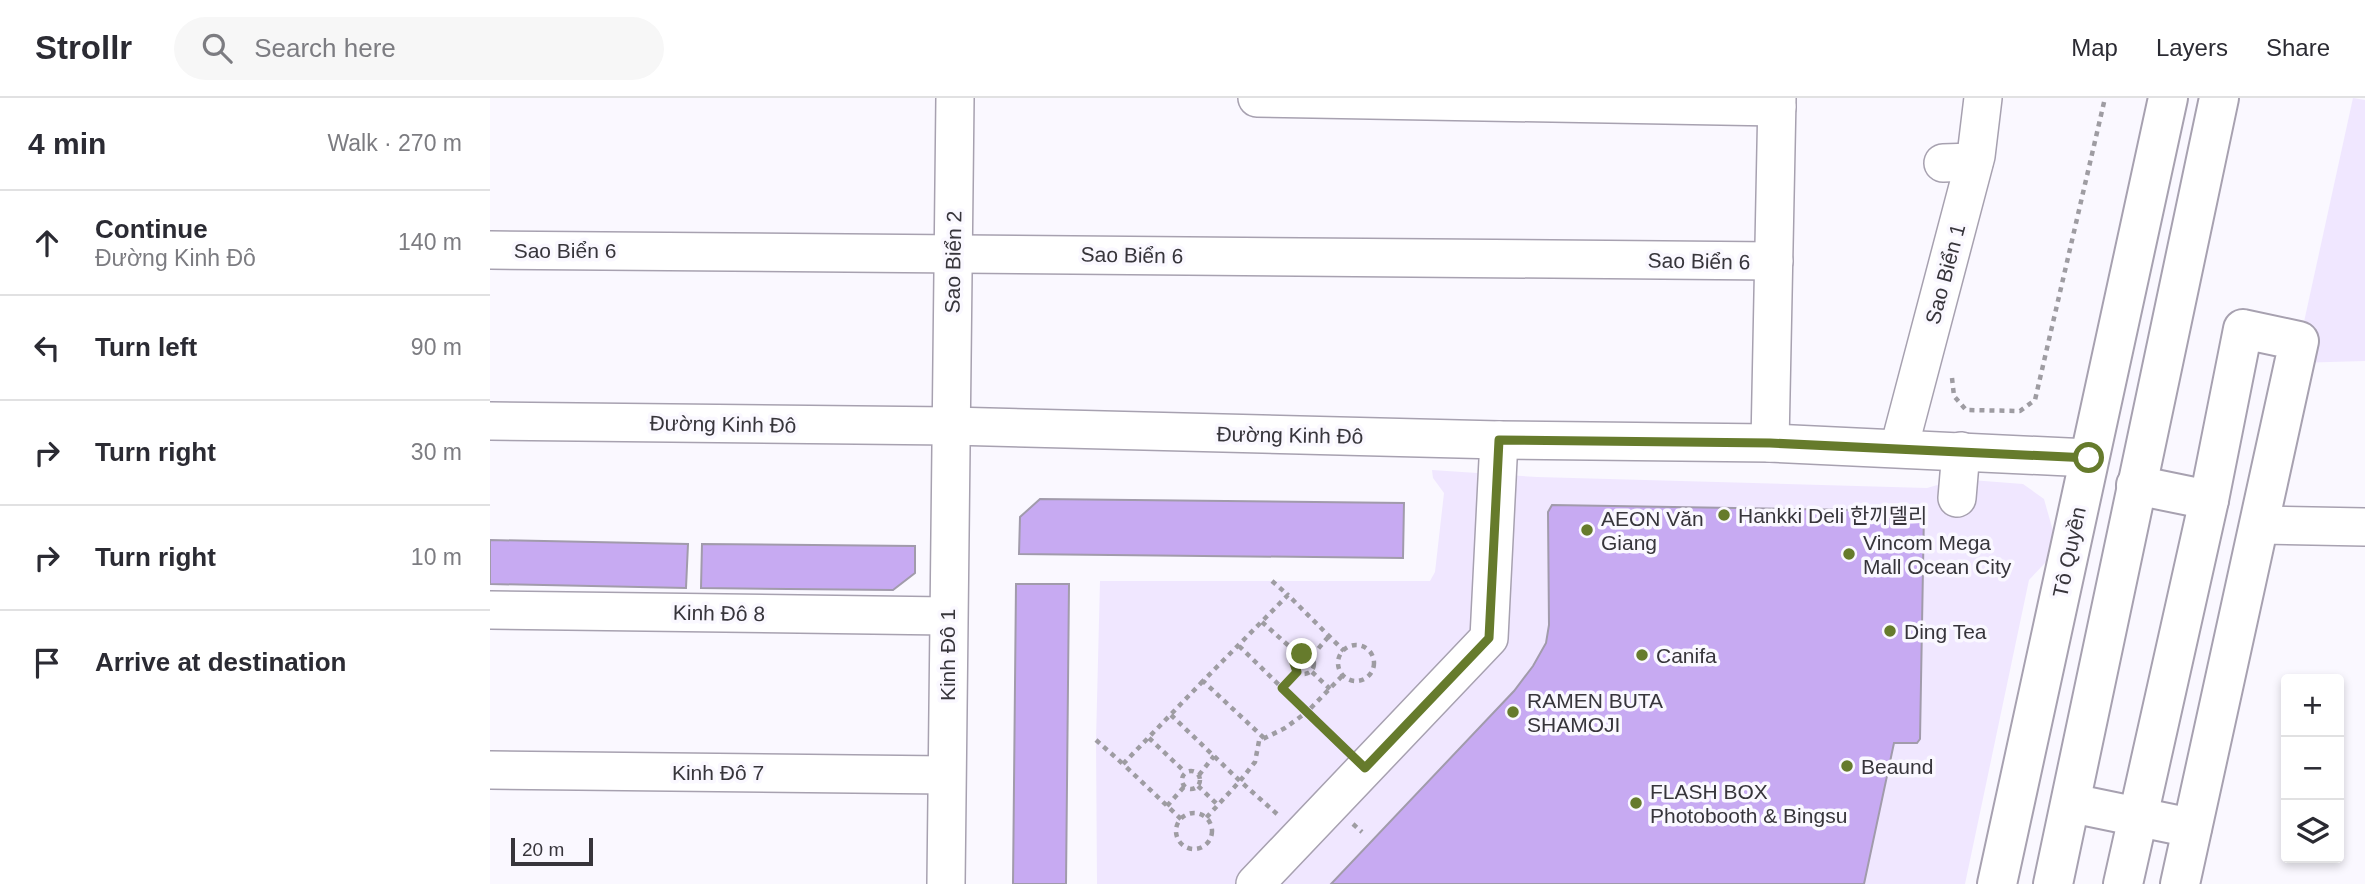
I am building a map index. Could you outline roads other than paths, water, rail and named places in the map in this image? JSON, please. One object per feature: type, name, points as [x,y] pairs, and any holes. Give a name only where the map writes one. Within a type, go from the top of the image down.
[{"type":"main road","name":"Tô Quyền","points":[[1997,884],[2168,98]]},
{"type":"main road","points":[[2053,884],[2219,98]]},
{"type":"main road","points":[[2123,884],[2209,500],[2243,329],[2299,341],[2261,525],[2180,884]]},
{"type":"main road","points":[[2136,485],[2209,500]]},
{"type":"main road","points":[[2071,803],[2192,828]]},
{"type":"street","name":"Sao Biển 2","points":[[951,426],[955,98]]},
{"type":"street","points":[[1256,98],[1777,103],[1770,443]]},
{"type":"street","name":"Sao Biển 1","points":[[1899,448],[1959,162],[1983,98]]},
{"type":"street","name":"Sao Biển 6","points":[[490,250],[1774,261]]},
{"type":"street","name":"Đường Kinh Đô","points":[[490,421],[951,426],[1499,440],[1770,443],[2089,458]]},
{"type":"street","name":"Kinh Đô 1","points":[[946,884],[951,426]]},
{"type":"street","points":[[1255,884],[1489,638],[1499,440]]},
{"type":"street","points":[[1957,498],[1961,451]]},
{"type":"street","points":[[2261,525],[2365,527]]},
{"type":"street","name":"Kinh Đô 8","points":[[490,610],[947,617]]},
{"type":"street","name":"Kinh Đô 7","points":[[490,770],[946,775]]},
{"type":"place","name":"Hankki Deli 한끼델리","points":[[1724,515]]},
{"type":"place","name":"AEON Văn Giang","points":[[1587,530]]},
{"type":"place","name":"Vincom Mega Mall Ocean City","points":[[1849,554]]},
{"type":"place","name":"Ding Tea","points":[[1890,631]]},
{"type":"place","name":"Canifa","points":[[1642,655]]},
{"type":"place","name":"RAMEN BUTA SHAMOJI","points":[[1513,712]]},
{"type":"place","name":"Beaund","points":[[1847,766]]},
{"type":"place","name":"FLASH BOX Photobooth & Bingsu","points":[[1636,803]]}]
